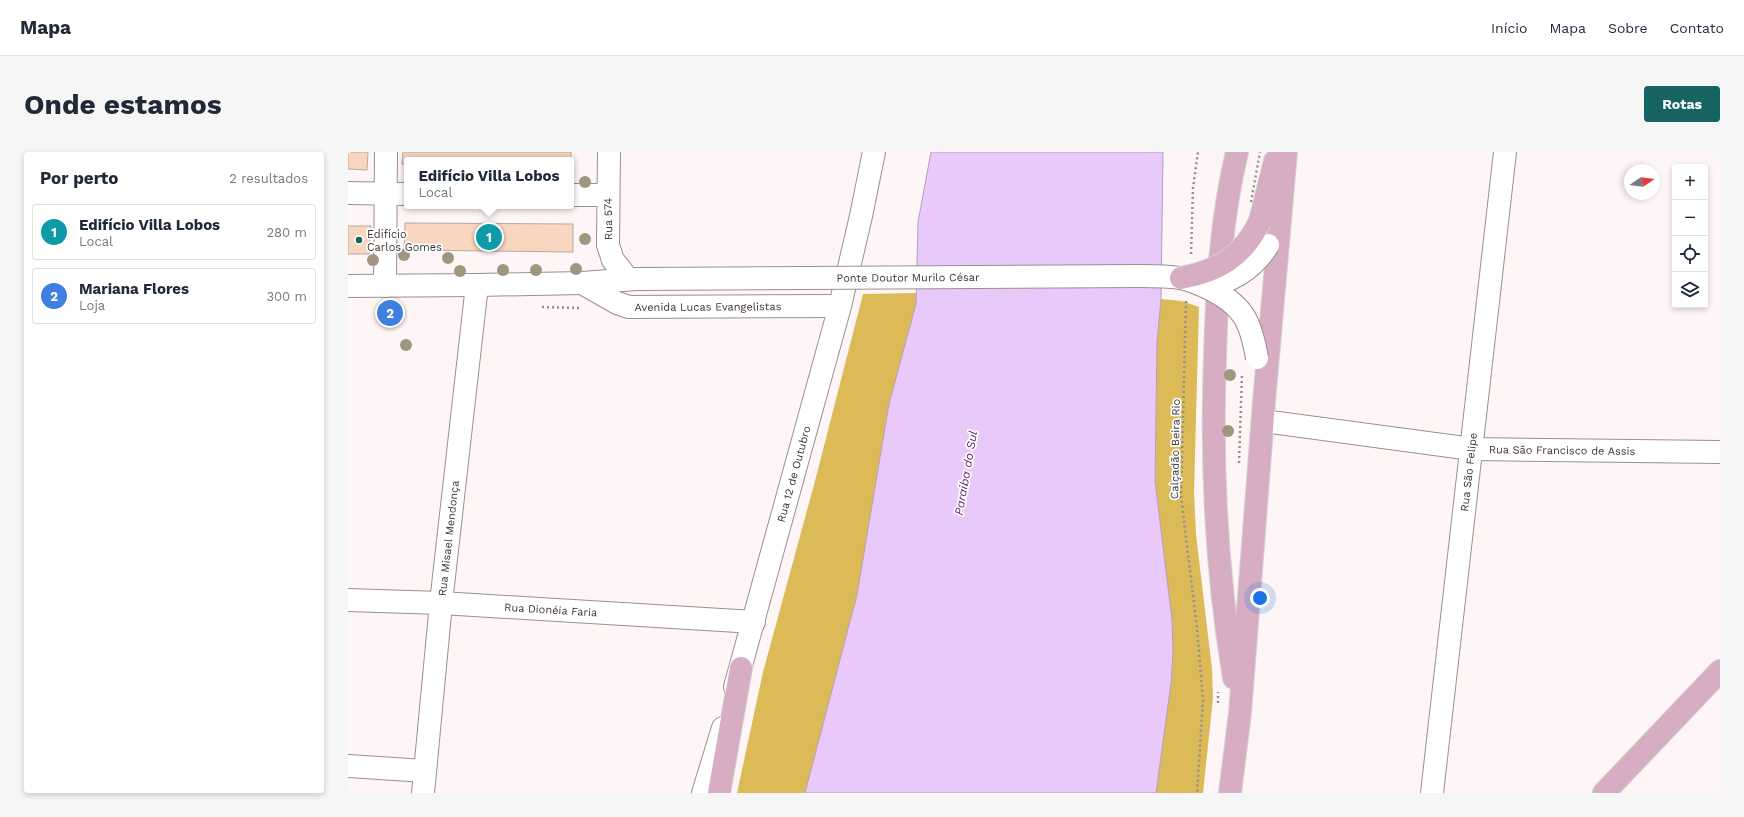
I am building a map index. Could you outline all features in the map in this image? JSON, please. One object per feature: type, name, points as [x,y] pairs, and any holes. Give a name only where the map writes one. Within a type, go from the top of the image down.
[{"type":"main road","points":[[1237,152],[1232,172],[1223,232],[1216,306],[1213,406],[1215,496],[1221,579],[1226,632],[1240,713]]},
{"type":"main road","points":[[1184,286],[1228,261],[1246,246],[1260,221],[1277,152]]},
{"type":"main road","points":[[1230,793],[1240,713],[1286,152]]},
{"type":"main road","points":[[719,793],[741,668]]},
{"type":"main road","points":[[1604,793],[1720,671]]},
{"type":"street","points":[[385,286],[396,194],[386,152]]},
{"type":"street","name":"Rua 574","points":[[609,152],[609,249],[613,260],[632,279]]},
{"type":"street","name":"Rua 12 de Outubro","points":[[703,793],[754,622],[840,306],[874,152]]},
{"type":"street","name":"Rua São Felipe","points":[[1432,793],[1505,152]]},
{"type":"street","points":[[348,193],[396,194]]},
{"type":"street","points":[[574,195],[608,195]]},
{"type":"street","points":[[1207,287],[1223,283],[1243,273],[1257,261],[1268,245],[1281,215]]},
{"type":"street","name":"Ponte Doutor Murilo César","points":[[348,286],[477,285],[632,279],[1140,276],[1184,286],[1207,287],[1229,300],[1242,312],[1252,332],[1249,363],[1264,411]]},
{"type":"street","name":"Avenida Lucas Evangelistas","points":[[582,282],[617,303],[629,307],[840,306]]},
{"type":"street","name":"Rua Misael Mendonça","points":[[423,793],[477,285]]},
{"type":"street","name":"Rua São Francisco de Assis","points":[[1264,411],[1472,449],[1720,452]]},
{"type":"street","name":"Rua Dionéia Faria","points":[[348,600],[442,603],[754,622]]},
{"type":"street","points":[[348,766],[425,770]]},
{"type":"path","points":[[1191,258],[1193,188],[1198,152]]},
{"type":"path","name":"Calçadão Beira Rio","points":[[1184,286],[1181,496],[1197,628],[1203,700],[1197,793]]},
{"type":"path","points":[[537,307],[585,308]]},
{"type":"path","points":[[1239,463],[1249,363]]},
{"type":"shaded area","points":[[917,293],[916,304],[889,404],[857,595],[805,793],[737,793],[763,672],[815,481],[863,294]]},
{"type":"shaded area","points":[[1161,299],[1182,301],[1199,307],[1194,492],[1196,534],[1212,669],[1213,698],[1203,793],[1156,793],[1171,683],[1173,651],[1172,620],[1155,481],[1157,342]]},
{"type":"water","name":"Paraiba do Sul","points":[[931,152],[1163,152],[1161,299],[1157,342],[1155,481],[1172,620],[1173,651],[1171,683],[1156,793],[805,793],[857,595],[889,404],[916,304],[918,222]]},
{"type":"building","points":[[348,152],[368,152],[367,170],[348,169]]},
{"type":"building","points":[[403,152],[571,152],[571,157],[404,157],[404,164],[402,164]]},
{"type":"building","points":[[405,223],[573,224],[573,252],[404,250]]},
{"type":"building","name":"Edifício Carlos Gomes","points":[[348,226],[371,226],[369,254],[348,254]]},
{"type":"place","name":"Edifício Villa Lobos","points":[[489,237]]},
{"type":"place","name":"Edifício Carlos Gomes","points":[[359,240]]},
{"type":"place","name":"Mariana Flores","points":[[390,313]]}]
